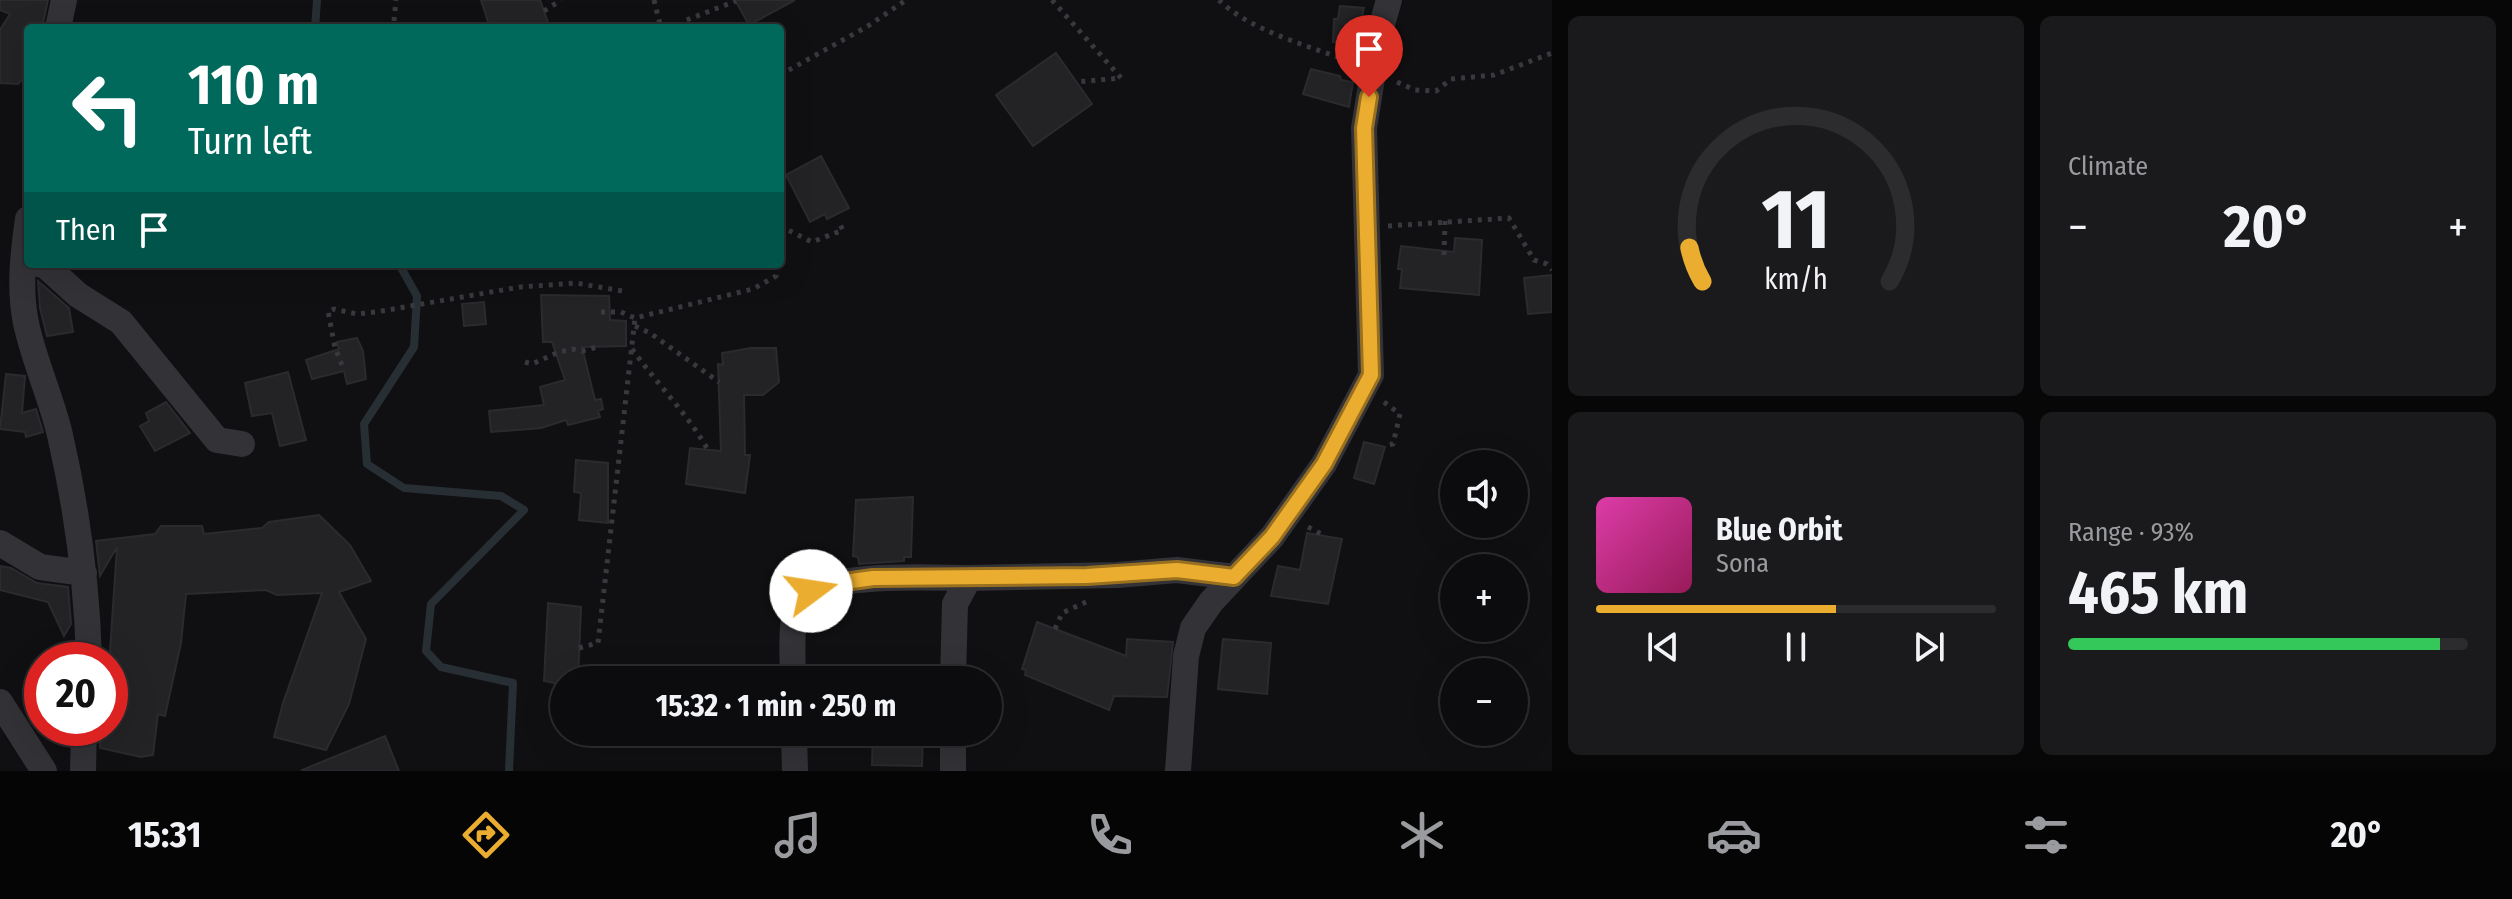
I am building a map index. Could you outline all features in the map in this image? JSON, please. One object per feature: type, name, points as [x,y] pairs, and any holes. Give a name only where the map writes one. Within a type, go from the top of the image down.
[{"type":"street","points":[[59,24],[64,0]]},
{"type":"street","points":[[1178,771],[1186,656],[1193,628],[1211,602],[1272,537],[1324,464],[1371,375],[1364,128],[1379,35],[1389,0]]},
{"type":"street","points":[[23,261],[26,324],[59,433],[88,601],[89,642]]},
{"type":"street","points":[[48,268],[78,295],[121,322],[217,440],[242,444]]},
{"type":"street","points":[[0,543],[40,567],[84,573]]},
{"type":"street","points":[[793,666],[794,623],[799,600],[823,585],[873,578],[1117,575],[1177,570],[1234,577]]},
{"type":"street","points":[[953,666],[955,604],[969,578]]},
{"type":"street","points":[[0,702],[44,771]]},
{"type":"street","points":[[83,771],[84,746]]},
{"type":"street","points":[[794,746],[795,771]]},
{"type":"street","points":[[953,746],[953,771]]},
{"type":"path","points":[[394,21],[396,0]]},
{"type":"path","points":[[544,11],[561,0]]},
{"type":"path","points":[[654,0],[660,24]]},
{"type":"path","points":[[784,73],[868,26],[906,0]]},
{"type":"path","points":[[1052,0],[1121,78],[1077,82]]},
{"type":"path","points":[[1219,0],[1251,23],[1415,90],[1436,91],[1451,79],[1494,75],[1552,53]]},
{"type":"path","points":[[684,24],[684,21],[736,1]]},
{"type":"path","points":[[1365,228],[1509,218],[1534,260],[1547,264],[1552,270]]},
{"type":"path","points":[[784,228],[812,242],[843,230],[838,221]]},
{"type":"path","points":[[1444,255],[1445,221]]},
{"type":"path","points":[[601,312],[621,312],[635,318],[753,289],[776,276],[774,268]]},
{"type":"path","points":[[342,365],[335,348],[328,311],[334,309],[357,314],[376,312],[520,287],[576,283],[628,292]]},
{"type":"path","points":[[579,648],[598,643],[635,318]]},
{"type":"path","points":[[635,326],[650,333],[719,382]]},
{"type":"path","points":[[525,362],[532,364],[572,349],[582,351],[597,347]]},
{"type":"path","points":[[632,349],[661,389],[690,419],[708,450]]},
{"type":"path","points":[[1365,387],[1400,414],[1393,444],[1385,445]]},
{"type":"building","points":[[0,0],[48,0],[43,24],[24,24],[24,77],[18,84],[0,83],[0,30],[10,14],[0,10]]},
{"type":"building","points":[[481,0],[540,0],[549,24],[489,24]]},
{"type":"building","points":[[735,0],[795,0],[751,24]]},
{"type":"building","points":[[1340,6],[1364,8],[1361,43],[1333,42],[1334,19],[1338,19]]},
{"type":"building","points":[[1056,53],[1092,104],[1033,146],[996,95]]},
{"type":"building","points":[[1311,69],[1353,82],[1349,107],[1303,94]]},
{"type":"building","points":[[821,156],[849,208],[827,219],[825,214],[810,222],[786,175]]},
{"type":"building","points":[[1455,238],[1482,240],[1479,295],[1400,288],[1402,269],[1398,269],[1401,246],[1454,252]]},
{"type":"building","points":[[1552,275],[1552,312],[1528,314],[1524,278]]},
{"type":"building","points":[[38,281],[69,308],[73,332],[47,336]]},
{"type":"building","points":[[541,295],[609,296],[610,320],[626,321],[626,346],[582,347],[595,400],[601,399],[603,409],[598,411],[600,417],[568,425],[566,420],[541,428],[491,432],[489,411],[544,405],[540,387],[565,380],[552,342],[543,342]]},
{"type":"building","points":[[484,302],[486,324],[464,326],[462,304]]},
{"type":"building","points":[[357,338],[363,351],[366,379],[347,384],[344,371],[312,379],[306,360],[339,349],[337,342]]},
{"type":"building","points":[[776,348],[779,382],[763,395],[744,395],[745,455],[750,455],[745,493],[686,484],[690,448],[721,451],[718,364],[723,365],[722,353]]},
{"type":"building","points":[[288,372],[306,440],[280,446],[272,413],[252,416],[245,383]]},
{"type":"building","points":[[6,374],[25,376],[22,413],[36,409],[43,432],[26,437],[25,432],[0,429]]},
{"type":"building","points":[[166,402],[190,433],[155,451],[140,426],[149,421],[146,413]]},
{"type":"building","points":[[1364,442],[1385,447],[1374,484],[1354,478]]},
{"type":"building","points":[[576,460],[608,463],[608,523],[579,520],[581,493],[574,492]]},
{"type":"building","points":[[913,497],[911,557],[904,557],[904,561],[859,564],[858,557],[853,556],[856,500]]},
{"type":"building","points":[[319,515],[350,545],[371,581],[339,592],[366,639],[349,704],[326,750],[274,737],[322,593],[277,595],[266,590],[186,594],[181,643],[165,716],[158,714],[153,755],[141,757],[100,748],[128,746],[128,642],[111,642],[117,547],[100,576],[96,541],[155,534],[161,526],[202,526],[204,534],[262,528],[269,522]]},
{"type":"building","points":[[1307,533],[1342,539],[1328,604],[1271,596],[1278,566],[1300,570]]},
{"type":"building","points":[[0,566],[11,568],[37,583],[68,587],[71,624],[64,636],[48,602],[0,590]]},
{"type":"building","points":[[548,603],[581,607],[579,666],[550,666],[550,682],[544,681]]},
{"type":"building","points":[[1037,622],[1126,656],[1127,639],[1173,642],[1167,697],[1114,696],[1109,710],[1025,675],[1026,670],[1022,669]]},
{"type":"building","points":[[1223,639],[1271,643],[1267,694],[1218,689]]},
{"type":"building","points":[[385,736],[399,771],[302,770]]},
{"type":"building","points":[[873,746],[923,746],[922,766],[872,765]]},
{"type":"waterway","points":[[315,24],[317,0]]},
{"type":"waterway","points":[[401,268],[417,296],[414,347],[364,424],[367,464],[404,488],[501,496],[524,510],[431,604],[426,651],[441,667],[513,683],[509,771]]},
{"type":"route","points":[[811,591],[823,585],[873,578],[1087,576],[1177,570],[1234,577],[1272,537],[1324,464],[1371,375],[1364,128],[1369,97]]}]
